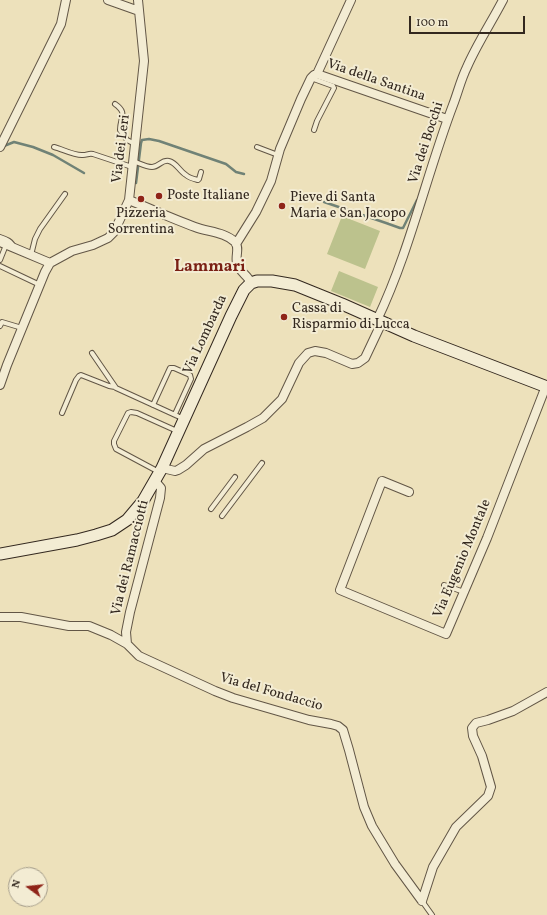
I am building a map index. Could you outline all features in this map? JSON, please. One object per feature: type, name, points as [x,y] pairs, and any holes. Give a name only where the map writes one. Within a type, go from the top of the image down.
[{"type":"street","points":[[0,147],[61,24],[66,0]]},
{"type":"street","points":[[108,0],[139,11]]},
{"type":"street","name":"Via dei Leri","points":[[138,0],[144,61],[129,200],[197,228],[228,236],[236,244]]},
{"type":"street","points":[[314,76],[351,0]]},
{"type":"street","name":"Via dei Bocchi","points":[[380,321],[410,237],[447,119],[469,61],[503,0]]},
{"type":"street","name":"Via della Santina","points":[[236,244],[256,212],[271,181],[278,154],[299,104],[314,76],[447,119]]},
{"type":"street","points":[[0,385],[50,262],[72,251],[93,245],[108,238],[114,232],[129,200]]},
{"type":"street","points":[[236,244],[238,248],[236,254],[237,264],[242,273],[251,279],[295,285],[442,347],[547,386]]},
{"type":"street","points":[[7,245],[50,262]]},
{"type":"street","name":"Via Lombarda","points":[[0,554],[96,535],[112,530],[127,520],[143,501],[159,473],[179,432],[180,417],[228,315],[251,279]]},
{"type":"street","points":[[159,473],[178,470],[204,449],[263,418],[282,399],[299,363],[308,354],[315,351],[326,353],[352,364],[358,363],[365,358],[380,321]]},
{"type":"street","name":"Via Eugenio Montale","points":[[409,492],[382,481],[340,590],[446,634],[487,538],[547,386]]},
{"type":"street","name":"Via dei Ramacciotti","points":[[127,644],[126,632],[130,612],[160,498],[161,488],[159,473]]},
{"type":"street","name":"Via del Fondaccio","points":[[0,617],[21,617],[69,626],[89,626],[111,635],[127,644],[138,656],[215,691],[233,698],[309,720],[338,726],[343,730],[364,807],[372,826],[395,864],[422,902]]},
{"type":"street","points":[[422,902],[433,867],[456,827],[488,796],[491,787],[482,756],[473,736],[472,728],[476,723],[513,711],[547,692]]},
{"type":"lane","points":[[314,76],[333,86],[334,88],[314,130]]},
{"type":"lane","points":[[115,104],[122,110],[123,115],[120,130],[127,140],[135,144]]},
{"type":"lane","points":[[54,146],[78,154],[83,155],[89,153],[150,167],[157,166],[167,160],[174,162],[188,176],[198,180],[201,172]]},
{"type":"lane","points":[[257,147],[278,154]]},
{"type":"lane","points":[[31,255],[35,239],[40,229],[65,194]]},
{"type":"lane","points":[[0,237],[13,243],[7,245],[0,260]]},
{"type":"lane","points":[[0,266],[40,284]]},
{"type":"lane","points":[[0,326],[2,322],[22,328]]},
{"type":"lane","points":[[92,353],[116,388],[153,405],[180,417],[191,379],[190,375],[174,368],[170,368],[153,405]]},
{"type":"lane","points":[[62,413],[79,376],[81,375],[109,386],[115,386]]},
{"type":"lane","points":[[159,473],[116,449],[114,441],[128,413],[131,412],[179,432]]},
{"type":"lane","points":[[222,516],[262,463]]},
{"type":"lane","points":[[211,509],[235,477]]},
{"type":"lane","points":[[444,585],[464,592]]},
{"type":"lane","name":"Via del Fondaccio","points":[[422,902],[432,915]]},
{"type":"green space","points":[[342,216],[380,231],[365,269],[327,254]]},
{"type":"green space","points":[[339,271],[378,287],[370,307],[331,291]]},
{"type":"waterway","points":[[136,183],[141,143],[142,140],[149,139],[226,164],[236,172],[244,174]]},
{"type":"waterway","points":[[4,146],[14,142],[33,147],[53,155],[84,173]]},
{"type":"waterway","points":[[324,202],[403,228],[417,200]]},
{"type":"place","name":"Poste Italiane","points":[[159,196]]},
{"type":"place","name":"Pizzeria Sorrentina","points":[[141,199]]},
{"type":"place","name":"Pieve di Santa Maria e San Jacopo","points":[[282,206]]},
{"type":"place","name":"Cassa di Risparmio di Lucca","points":[[284,317]]},
{"type":"district","name":"Lammari","points":[[210,268]]}]
